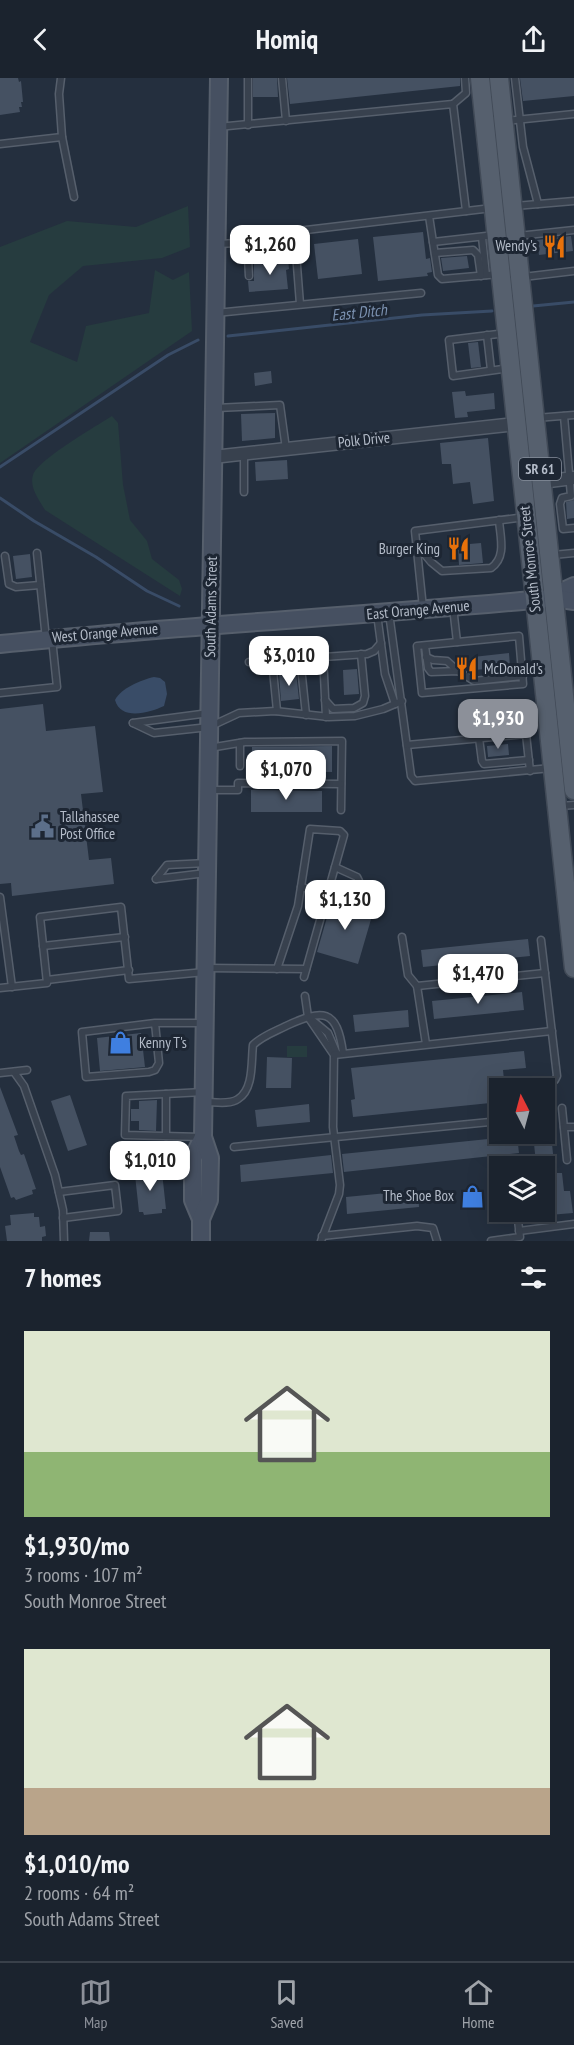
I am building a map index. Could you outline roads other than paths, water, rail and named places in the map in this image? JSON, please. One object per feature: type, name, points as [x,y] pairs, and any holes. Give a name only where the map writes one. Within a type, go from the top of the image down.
[{"type":"main road","name":"South Adams Street","points":[[201,1241],[201,1219],[209,1200],[210,1158],[203,1137],[219,78]]},
{"type":"main road","name":"South Monroe Street","points":[[480,78],[493,208],[489,236],[489,275],[506,333],[553,773],[565,806],[574,968]]},
{"type":"main road","name":"South Monroe Street","points":[[499,78],[511,121],[512,206],[541,482],[554,525],[549,555],[566,672],[573,777]]},
{"type":"main road","points":[[493,208],[512,206]]},
{"type":"main road","points":[[514,405],[521,414],[534,418]]},
{"type":"main road","name":"East Orange Avenue","points":[[554,598],[574,586]]},
{"type":"main road","name":"East Orange Avenue","points":[[211,624],[423,610],[554,598],[574,601]]},
{"type":"main road","name":"West Orange Avenue","points":[[0,644],[211,624]]},
{"type":"street","name":"Polk Drive","points":[[213,457],[516,424]]},
{"type":"street","points":[[541,482],[572,479]]},
{"type":"lane","points":[[61,78],[59,94],[62,137],[75,197]]},
{"type":"lane","points":[[248,78],[248,125]]},
{"type":"lane","points":[[282,78],[286,121]]},
{"type":"lane","points":[[218,127],[453,104],[466,93],[465,78]]},
{"type":"lane","points":[[515,78],[511,121],[523,147],[538,204]]},
{"type":"lane","points":[[453,104],[466,212]]},
{"type":"lane","points":[[511,121],[574,114]]},
{"type":"lane","points":[[0,144],[62,137]]},
{"type":"lane","points":[[512,206],[574,201]]},
{"type":"lane","points":[[216,244],[238,243],[297,231],[493,208]]},
{"type":"lane","points":[[429,216],[438,275],[442,279],[489,275],[473,250],[435,253]]},
{"type":"lane","points":[[515,236],[574,230]]},
{"type":"lane","points":[[273,235],[275,255]]},
{"type":"lane","points":[[433,242],[489,236]]},
{"type":"lane","points":[[249,276],[248,257],[296,253],[300,304]]},
{"type":"lane","points":[[519,277],[574,271]]},
{"type":"lane","points":[[215,313],[421,293]]},
{"type":"lane","points":[[506,333],[448,340],[453,376],[510,368]]},
{"type":"lane","points":[[487,335],[491,370]]},
{"type":"lane","points":[[214,409],[280,405],[286,449]]},
{"type":"lane","points":[[534,418],[574,415]]},
{"type":"lane","points":[[564,416],[572,479],[571,495],[562,498],[554,525],[563,529],[574,528]]},
{"type":"lane","points":[[244,453],[244,492]]},
{"type":"lane","points":[[423,610],[416,531],[525,517]]},
{"type":"lane","points":[[417,545],[442,571],[491,568],[497,564],[501,552],[499,520]]},
{"type":"lane","points":[[0,693],[57,687],[37,553]]},
{"type":"lane","points":[[549,555],[574,553]]},
{"type":"lane","points":[[5,556],[9,584],[16,587],[40,585]]},
{"type":"lane","points":[[453,607],[457,642]]},
{"type":"lane","points":[[383,613],[381,643],[385,674],[399,702]]},
{"type":"lane","points":[[383,613],[411,776],[415,781],[530,771],[573,777]]},
{"type":"lane","points":[[519,636],[523,684],[422,693],[417,646],[457,642],[519,636]]},
{"type":"lane","points":[[249,662],[361,654],[374,651],[381,643]]},
{"type":"lane","points":[[425,646],[428,668],[431,672],[458,671]]},
{"type":"lane","points":[[325,700],[333,709],[354,708],[363,703],[361,654]]},
{"type":"lane","points":[[323,655],[326,717]]},
{"type":"lane","points":[[300,657],[306,715]]},
{"type":"lane","points":[[426,657],[447,661],[474,681],[523,676]]},
{"type":"lane","points":[[272,660],[277,711]]},
{"type":"lane","points":[[522,666],[541,664]]},
{"type":"lane","points":[[209,720],[133,723],[154,733],[239,713],[277,711],[326,717],[366,714],[399,702]]},
{"type":"lane","points":[[407,745],[526,734],[530,771]]},
{"type":"lane","points":[[479,738],[484,764],[529,760]]},
{"type":"lane","points":[[209,748],[240,743],[342,741],[341,810]]},
{"type":"lane","points":[[240,743],[240,766]]},
{"type":"lane","points":[[208,790],[238,790],[238,783],[341,784]]},
{"type":"lane","points":[[277,969],[298,906],[310,829],[340,831],[344,836],[304,977]]},
{"type":"lane","points":[[167,865],[207,868],[156,879],[167,865]]},
{"type":"lane","points":[[335,867],[357,877],[358,886],[354,900]]},
{"type":"lane","points":[[301,887],[367,903]]},
{"type":"lane","points":[[0,897],[12,987]]},
{"type":"lane","points":[[47,981],[40,916],[121,907],[129,979],[206,970],[306,969]]},
{"type":"lane","points":[[43,946],[125,937]]},
{"type":"lane","points":[[402,937],[408,975],[417,986],[426,1044]]},
{"type":"lane","points":[[541,940],[557,1076],[555,1080]]},
{"type":"lane","points":[[0,988],[129,970]]},
{"type":"lane","points":[[417,986],[545,973]]},
{"type":"lane","points":[[305,996],[308,1017],[338,1054]]},
{"type":"lane","points":[[203,1137],[125,1135],[126,1096],[166,1094],[230,1102],[239,1099],[249,1085],[253,1045],[260,1038],[308,1017],[328,1016],[340,1034],[334,1138],[340,1185],[339,1194],[322,1238],[417,1226],[433,1228],[437,1241]]},
{"type":"lane","points":[[156,1023],[159,1063],[155,1070],[86,1077],[82,1032],[156,1023],[205,1023]]},
{"type":"lane","points":[[338,1054],[552,1030]]},
{"type":"lane","points":[[0,1073],[27,1070]]},
{"type":"lane","points":[[14,1072],[24,1086],[55,1175],[63,1218],[64,1241]]},
{"type":"lane","points":[[166,1094],[166,1136]]},
{"type":"lane","points":[[562,1108],[567,1160]]},
{"type":"lane","points":[[234,1147],[489,1122]]},
{"type":"lane","points":[[564,1127],[574,1126]]},
{"type":"lane","points":[[59,1192],[115,1185],[118,1211],[63,1218]]},
{"type":"lane","points":[[491,1241],[520,1238],[518,1222]]},
{"type":"lane","points":[[519,1231],[574,1224]]},
{"type":"water","points":[[154,677],[165,682],[167,694],[164,706],[136,714],[123,711],[118,707],[115,700],[122,692],[138,682]]},
{"type":"waterway","name":"East Ditch","points":[[533,306],[574,302]]},
{"type":"waterway","name":"East Ditch","points":[[228,336],[422,315],[492,311]]},
{"type":"waterway","name":"East Ditch","points":[[0,467],[168,355],[198,340]]},
{"type":"waterway","points":[[0,498],[147,591],[179,606]]},
{"type":"place","name":"Wendy's","points":[[555,246]]},
{"type":"place","name":"Burger King","points":[[458,549]]},
{"type":"place","name":"McDonald's","points":[[466,669]]},
{"type":"place","name":"Tallahassee Post Office","points":[[42,826]]},
{"type":"place","name":"Kenny T's","points":[[121,1043]]},
{"type":"place","name":"The Shoe Box","points":[[472,1196]]}]
